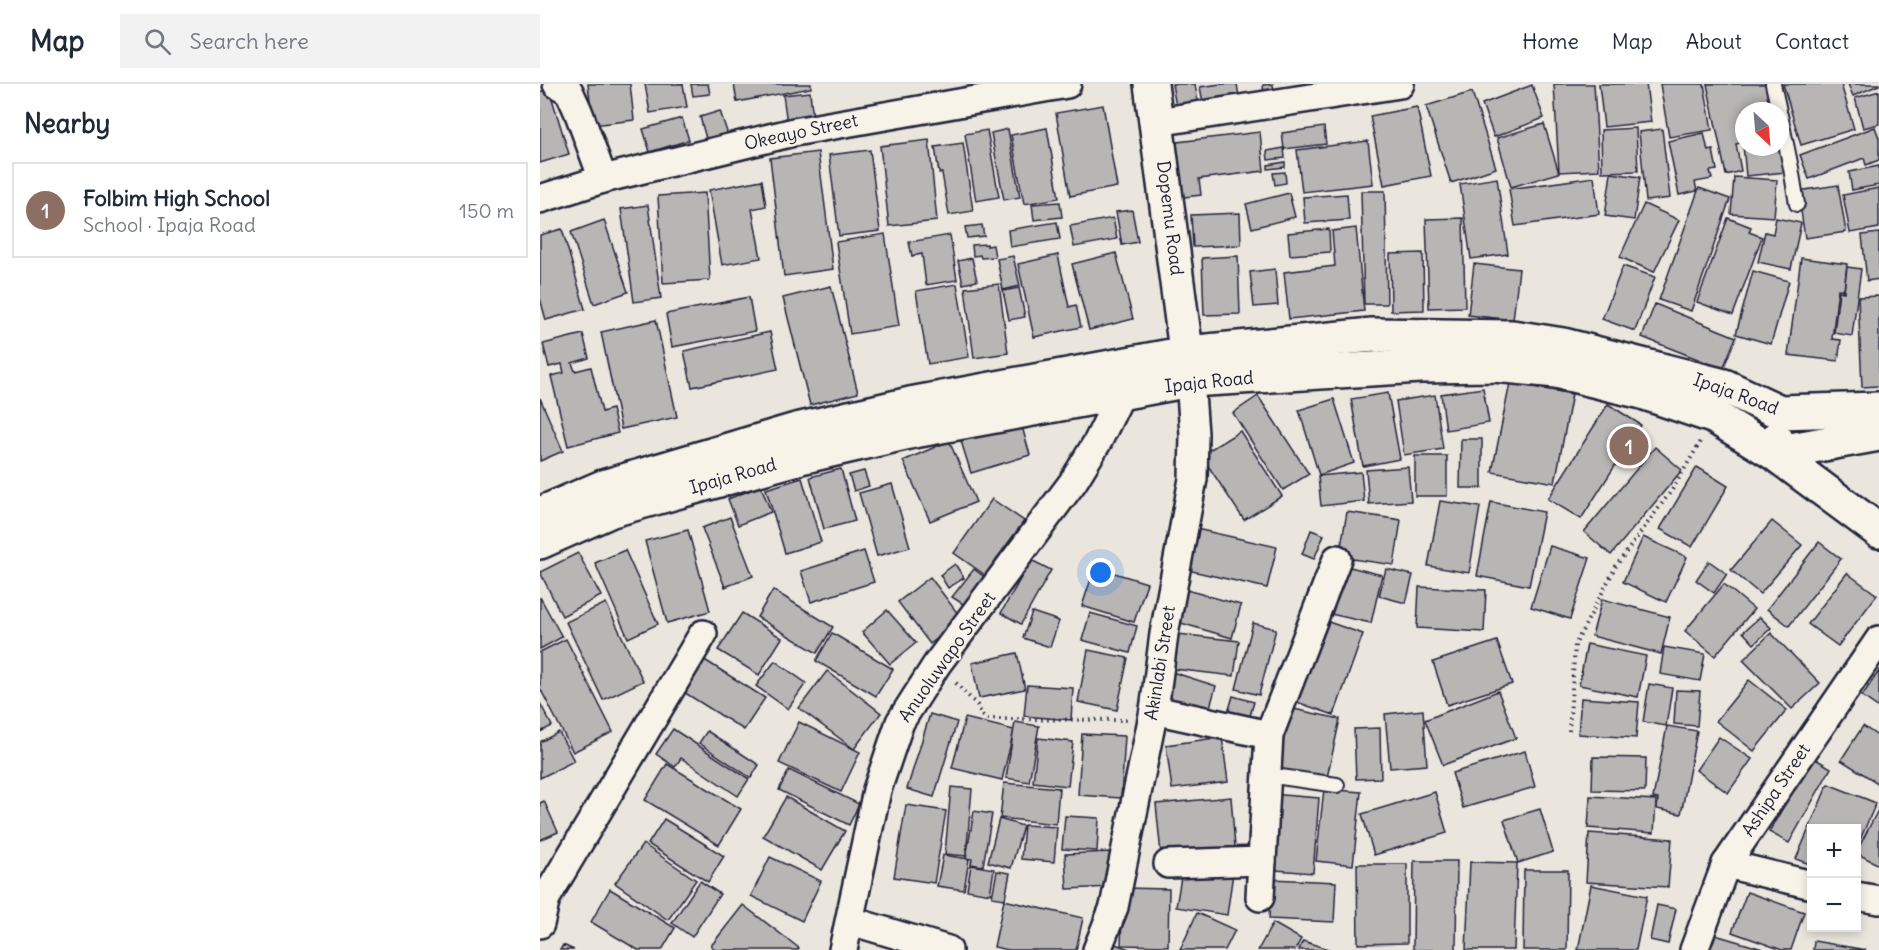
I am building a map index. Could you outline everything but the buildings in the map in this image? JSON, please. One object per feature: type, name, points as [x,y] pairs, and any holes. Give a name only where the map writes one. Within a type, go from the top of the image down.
[{"type":"main road","name":"Dopemu Road","points":[[1151,84],[1189,367]]},
{"type":"main road","name":"Ipaja Road","points":[[540,542],[612,510],[801,457],[1120,380],[1372,335],[1512,337],[1563,345],[1724,386],[1780,412],[1879,409]]},
{"type":"main road","name":"Ipaja Road","points":[[1189,367],[1494,365],[1556,371],[1596,380],[1642,392],[1715,417],[1774,453],[1879,531]]},
{"type":"main road","name":"Ipaja Road","points":[[540,514],[603,487],[796,430],[910,404],[1120,380]]},
{"type":"main road","points":[[1780,412],[1774,453],[1879,434]]},
{"type":"street","points":[[557,84],[569,91],[574,101],[603,179]]},
{"type":"street","name":"Okeayo Street","points":[[540,199],[603,179],[794,132],[1067,84]]},
{"type":"street","points":[[1157,122],[1400,84]]},
{"type":"street","name":"Akinlabi Street","points":[[1098,946],[1113,907],[1153,715],[1164,634],[1192,479],[1194,434],[1189,367]]},
{"type":"street","name":"Anuoluwapo Street","points":[[843,950],[877,790],[900,722],[937,664],[1073,482],[1098,441],[1120,380]]},
{"type":"street","points":[[1260,897],[1269,735],[1337,559]]},
{"type":"street","points":[[540,924],[543,899],[703,634]]},
{"type":"street","name":"Ashipa Street","points":[[1694,950],[1726,864],[1879,640]]},
{"type":"street","points":[[1153,715],[1269,735]]},
{"type":"street","points":[[1168,864],[1262,861]]},
{"type":"street","points":[[1726,864],[1807,884]]},
{"type":"street","points":[[1861,897],[1879,900]]},
{"type":"street","points":[[851,921],[948,950]]},
{"type":"lane","points":[[1773,84],[1777,102]]},
{"type":"lane","points":[[1788,156],[1797,204]]},
{"type":"lane","points":[[1268,775],[1337,785]]},
{"type":"path","points":[[1569,731],[1575,645],[1616,566],[1672,490],[1715,417]]},
{"type":"path","points":[[937,664],[988,719],[1153,715]]},
{"type":"place","name":"Folbim High School","points":[[1629,446]]}]
